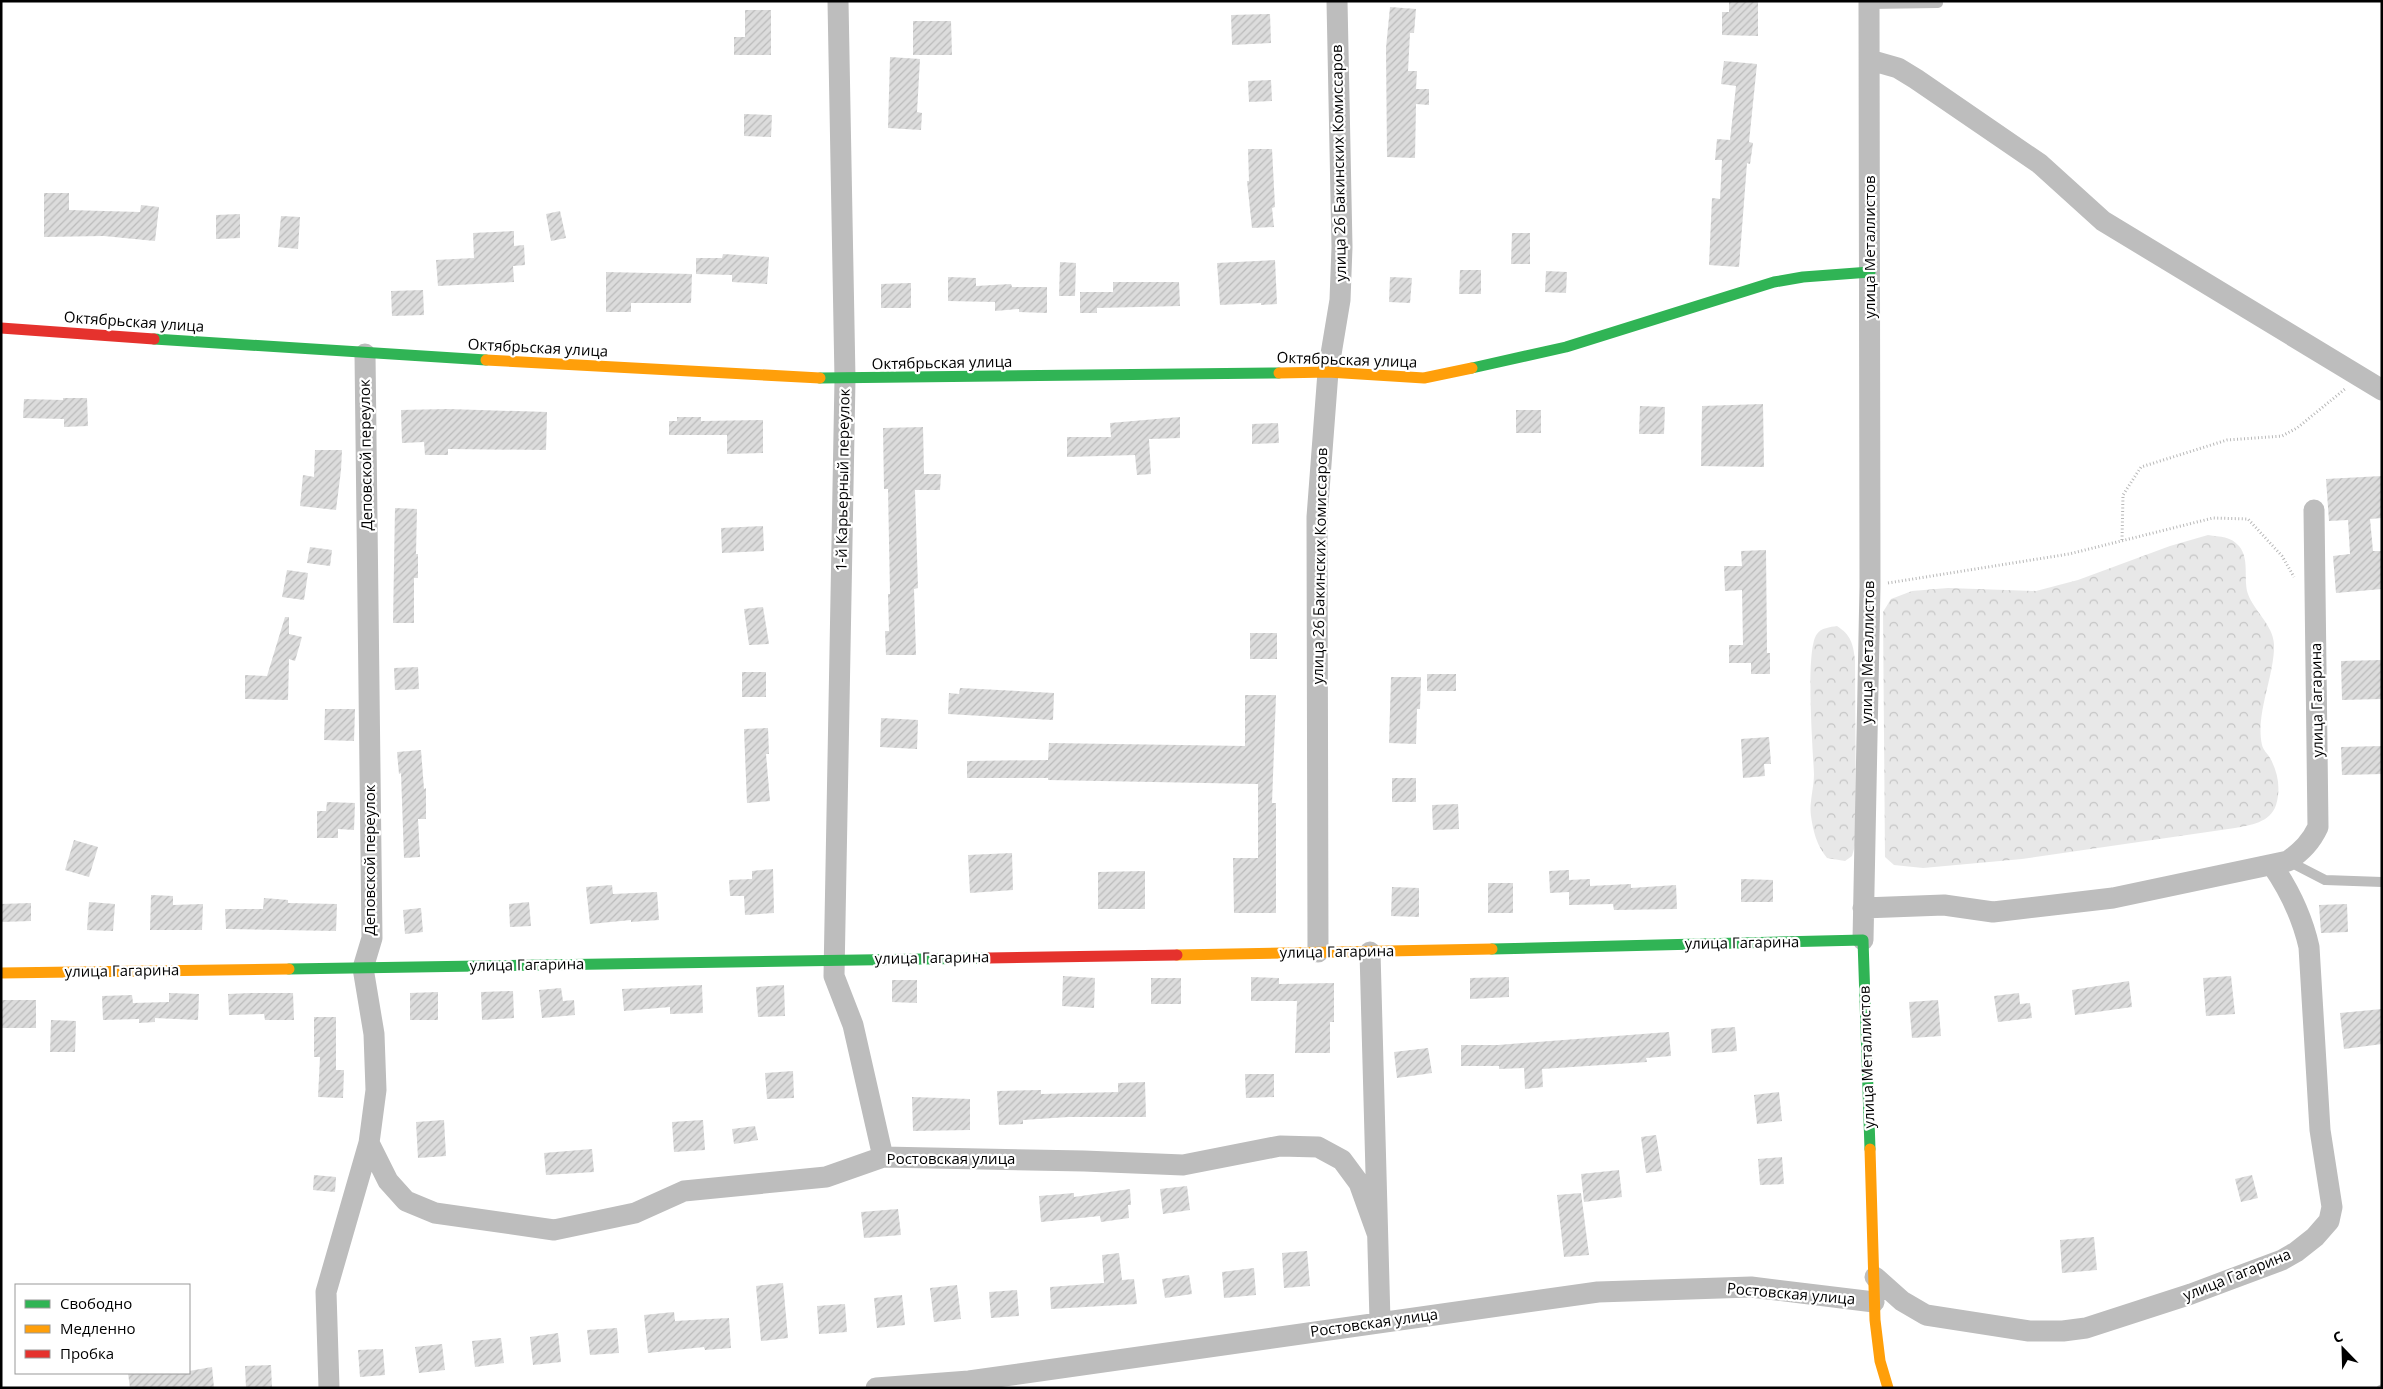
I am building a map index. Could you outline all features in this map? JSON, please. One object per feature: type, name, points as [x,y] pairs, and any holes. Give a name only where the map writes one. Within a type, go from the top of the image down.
[{"type":"main road","name":"Октябрьская улица","points":[[1,328],[365,354],[845,379],[1328,372],[1424,378],[1566,347],[1774,282],[1803,276],[1870,272]]},
{"type":"main road","name":"улица Гагарина","points":[[1,973],[1370,952],[1863,940]]},
{"type":"main road","name":"улица Металлистов","points":[[1863,940],[1875,1278],[1875,1344],[1888,1388]]},
{"type":"street","name":"1-й Карьерный переулок","points":[[838,1],[845,379],[834,976],[853,1025],[883,1157]]},
{"type":"street","name":"улица 26 Бакинских Комиссаров","points":[[1318,952],[1317,517],[1328,372],[1340,300],[1342,247],[1338,1]]},
{"type":"street","name":"улица Металлистов","points":[[1863,940],[1870,586],[1870,3]]},
{"type":"street","points":[[1870,60],[1898,68],[1916,79],[2040,164],[2104,221],[2382,390]]},
{"type":"street","name":"Деповской переулок","points":[[329,1388],[326,1292],[369,1143],[376,1090],[374,1034],[363,968],[372,938],[365,354]]},
{"type":"street","name":"улица Гагарина","points":[[1863,908],[1944,906],[1993,912],[2113,898],[2182,882],[2280,863],[2302,851],[2313,839],[2318,826],[2314,510]]},
{"type":"street","name":"улица Гагарина","points":[[1875,1278],[1902,1301],[1926,1316],[2029,1331],[2086,1328],[2191,1294],[2282,1260],[2315,1237],[2329,1221],[2332,1207],[2320,1130],[2309,947],[2303,923],[2280,863]]},
{"type":"street","points":[[1370,952],[1380,1321]]},
{"type":"street","name":"Ростовская улица","points":[[369,1143],[388,1181],[406,1201],[435,1214],[554,1230],[635,1213],[684,1191],[826,1177],[883,1157],[1183,1165],[1280,1146],[1318,1147],[1342,1160],[1359,1183],[1377,1233]]},
{"type":"street","name":"Ростовская улица","points":[[876,1388],[969,1381],[1380,1321],[1598,1292],[1690,1288],[1751,1288],[1874,1302]]},
{"type":"lane","points":[[1870,3],[1938,3]]},
{"type":"lane","points":[[2280,863],[2325,880],[2382,882]]},
{"type":"path","points":[[2122,540],[2123,495],[2141,467],[2227,440],[2282,436],[2297,428],[2359,377]]},
{"type":"path","points":[[1870,586],[2069,554],[2213,518],[2248,519],[2282,556],[2295,579]]},
{"type":"green space","points":[[2208,535],[2229,539],[2239,546],[2244,557],[2248,594],[2273,637],[2272,669],[2261,721],[2263,747],[2273,763],[2278,781],[2278,799],[2269,816],[2247,826],[2022,859],[1923,868],[1894,865],[1885,857],[1883,612],[1891,599],[1912,591],[1948,588],[2036,591],[2078,580],[2170,546]]},
{"type":"green space","points":[[1837,626],[1850,640],[1855,659],[1856,842],[1852,856],[1845,861],[1827,858],[1814,833],[1811,811],[1814,774],[1811,723],[1811,659],[1813,643],[1821,630]]},
{"type":"building","points":[[1729,1],[1758,1],[1758,36],[1722,35],[1722,12],[1729,12]]},
{"type":"building","points":[[1390,7],[1416,9],[1414,33],[1410,33],[1408,71],[1417,71],[1416,89],[1429,89],[1429,105],[1416,104],[1415,158],[1387,157],[1386,48]]},
{"type":"building","points":[[745,10],[771,10],[771,55],[734,55],[734,37],[745,37]]},
{"type":"building","points":[[1270,14],[1271,43],[1232,45],[1231,15]]},
{"type":"building","points":[[913,21],[951,21],[952,55],[913,55]]},
{"type":"building","points":[[890,57],[920,59],[917,112],[922,113],[921,130],[888,128]]},
{"type":"building","points":[[1724,61],[1757,64],[1749,142],[1753,143],[1750,164],[1747,163],[1739,267],[1709,265],[1712,198],[1720,199],[1722,160],[1715,160],[1717,139],[1730,140],[1736,86],[1721,84]]},
{"type":"building","points":[[1271,80],[1272,101],[1249,102],[1248,81]]},
{"type":"building","points":[[744,114],[772,115],[771,137],[744,136]]},
{"type":"building","points":[[1248,149],[1272,149],[1275,207],[1272,208],[1274,227],[1252,228],[1247,181],[1249,181]]},
{"type":"building","points":[[44,193],[69,193],[69,210],[140,212],[141,205],[159,207],[155,241],[104,236],[44,237]]},
{"type":"building","points":[[560,211],[566,238],[551,241],[546,214]]},
{"type":"building","points":[[240,214],[240,238],[216,239],[216,215]]},
{"type":"building","points":[[281,216],[300,217],[298,249],[278,247]]},
{"type":"building","points":[[514,231],[514,246],[524,245],[525,265],[513,266],[514,282],[438,286],[436,260],[474,258],[473,233]]},
{"type":"building","points":[[1512,233],[1530,233],[1530,264],[1511,264]]},
{"type":"building","points":[[723,254],[769,257],[767,284],[732,282],[732,275],[696,274],[696,258],[722,258]]},
{"type":"building","points":[[1275,260],[1277,304],[1220,305],[1217,263]]},
{"type":"building","points":[[1060,262],[1076,263],[1075,296],[1059,296]]},
{"type":"building","points":[[1460,270],[1481,270],[1481,294],[1459,294]]},
{"type":"building","points":[[1546,271],[1567,272],[1566,293],[1545,292]]},
{"type":"building","points":[[606,272],[692,274],[691,303],[631,303],[631,312],[606,312]]},
{"type":"building","points":[[948,277],[976,278],[976,286],[1011,284],[1012,287],[1047,287],[1047,313],[1019,312],[1019,309],[995,311],[995,302],[948,301]]},
{"type":"building","points":[[1390,277],[1412,278],[1410,303],[1389,302]]},
{"type":"building","points":[[1113,282],[1179,282],[1180,306],[1097,308],[1097,313],[1080,313],[1080,292],[1113,292]]},
{"type":"building","points":[[911,283],[911,308],[881,308],[881,284]]},
{"type":"building","points":[[423,290],[424,315],[392,316],[391,291]]},
{"type":"building","points":[[63,398],[87,398],[88,426],[64,427],[64,419],[23,418],[24,399],[63,400]]},
{"type":"building","points":[[1763,404],[1764,467],[1701,466],[1702,406]]},
{"type":"building","points":[[1640,406],[1665,407],[1664,434],[1639,434]]},
{"type":"building","points":[[448,409],[547,412],[546,450],[448,449],[448,455],[425,455],[424,442],[402,443],[401,410]]},
{"type":"building","points":[[1516,410],[1541,410],[1541,433],[1516,433]]},
{"type":"building","points":[[677,417],[701,417],[701,421],[763,420],[763,453],[727,454],[727,435],[669,435],[669,421],[677,421]]},
{"type":"building","points":[[1180,417],[1180,438],[1149,439],[1151,474],[1137,475],[1135,455],[1067,457],[1067,437],[1111,437],[1110,423]]},
{"type":"building","points":[[1278,423],[1279,443],[1252,444],[1252,424]]},
{"type":"building","points":[[923,427],[924,474],[941,474],[940,490],[915,490],[918,588],[914,589],[916,655],[886,655],[885,631],[889,631],[888,594],[890,594],[888,489],[884,489],[883,428]]},
{"type":"building","points":[[315,450],[342,450],[336,510],[300,506],[303,475],[314,477]]},
{"type":"building","points":[[2382,476],[2382,518],[2370,519],[2373,551],[2382,551],[2382,589],[2336,593],[2333,556],[2350,554],[2348,520],[2329,521],[2326,479]]},
{"type":"building","points":[[395,508],[417,509],[416,554],[418,554],[418,578],[414,578],[414,623],[393,623]]},
{"type":"building","points":[[763,526],[764,551],[722,553],[721,528]]},
{"type":"building","points":[[310,547],[332,550],[330,566],[307,563]]},
{"type":"building","points":[[1766,550],[1767,653],[1770,653],[1770,674],[1751,674],[1751,663],[1729,663],[1729,645],[1743,645],[1742,590],[1725,591],[1724,566],[1742,566],[1741,551]]},
{"type":"building","points":[[287,570],[308,573],[304,600],[282,597]]},
{"type":"building","points":[[763,607],[769,644],[749,645],[744,609]]},
{"type":"building","points":[[285,617],[289,617],[289,634],[302,637],[295,661],[289,659],[288,700],[245,699],[245,675],[267,676]]},
{"type":"building","points":[[1250,633],[1277,633],[1277,659],[1250,659]]},
{"type":"building","points":[[2382,660],[2382,699],[2342,700],[2341,661]]},
{"type":"building","points":[[418,667],[419,689],[395,690],[394,668]]},
{"type":"building","points":[[742,672],[766,672],[766,697],[742,697]]},
{"type":"building","points":[[1427,674],[1456,674],[1456,691],[1427,691]]},
{"type":"building","points":[[1391,677],[1421,677],[1420,709],[1417,709],[1416,744],[1389,743]]},
{"type":"building","points":[[960,688],[1054,693],[1053,720],[948,714],[949,693],[959,694]]},
{"type":"building","points":[[1245,695],[1276,695],[1272,803],[1276,803],[1276,913],[1234,913],[1233,858],[1258,858],[1258,784],[1048,780],[1048,778],[967,778],[967,761],[1048,760],[1049,743],[1245,746]]},
{"type":"building","points":[[325,709],[355,709],[354,741],[324,740]]},
{"type":"building","points":[[881,718],[918,720],[917,749],[880,747]]},
{"type":"building","points":[[768,728],[769,754],[766,754],[770,801],[747,803],[744,729]]},
{"type":"building","points":[[1769,737],[1771,764],[1764,764],[1765,776],[1743,778],[1741,739]]},
{"type":"building","points":[[2382,746],[2382,774],[2342,775],[2341,747]]},
{"type":"building","points":[[421,750],[424,789],[426,788],[426,819],[418,819],[420,857],[404,858],[401,773],[399,774],[397,752]]},
{"type":"building","points":[[1392,778],[1416,778],[1416,802],[1392,802]]},
{"type":"building","points":[[327,802],[355,803],[354,830],[338,829],[338,838],[317,838],[317,811],[326,811]]},
{"type":"building","points":[[1458,804],[1459,829],[1433,830],[1432,805]]},
{"type":"building","points":[[74,840],[98,847],[89,877],[65,870]]},
{"type":"building","points":[[1012,853],[1013,890],[970,893],[968,855]]},
{"type":"building","points":[[773,869],[774,913],[745,915],[744,896],[730,896],[729,880],[752,879],[752,871]]},
{"type":"building","points":[[1569,870],[1569,880],[1590,879],[1590,886],[1631,884],[1631,888],[1676,885],[1677,909],[1614,910],[1613,904],[1569,905],[1569,892],[1550,893],[1549,871]]},
{"type":"building","points":[[1145,871],[1145,909],[1098,909],[1098,872]]},
{"type":"building","points":[[1741,879],[1773,880],[1773,902],[1741,902]]},
{"type":"building","points":[[1488,883],[1513,883],[1513,913],[1488,913]]},
{"type":"building","points":[[612,885],[613,894],[657,892],[659,920],[631,922],[631,920],[590,924],[586,887]]},
{"type":"building","points":[[1392,887],[1419,888],[1419,917],[1391,916]]},
{"type":"building","points":[[151,895],[173,896],[173,905],[203,904],[202,930],[150,930]]},
{"type":"building","points":[[264,898],[288,900],[288,903],[337,904],[336,931],[226,929],[225,909],[263,909]]},
{"type":"building","points":[[89,902],[115,904],[113,931],[87,930]]},
{"type":"building","points":[[529,902],[531,926],[510,927],[509,904]]},
{"type":"building","points":[[31,903],[31,921],[1,922],[1,904]]},
{"type":"building","points":[[2347,904],[2348,932],[2321,933],[2319,905]]},
{"type":"building","points":[[421,908],[423,932],[405,934],[403,910]]},
{"type":"building","points":[[1063,976],[1095,978],[1094,1008],[1062,1006]]},
{"type":"building","points":[[2231,976],[2235,1014],[2206,1016],[2203,978]]},
{"type":"building","points":[[1251,977],[1279,978],[1279,984],[1334,983],[1334,1022],[1330,1022],[1330,1053],[1295,1053],[1297,1001],[1251,1001]]},
{"type":"building","points":[[1509,977],[1509,997],[1470,999],[1470,978]]},
{"type":"building","points":[[1151,978],[1181,978],[1181,1004],[1151,1004]]},
{"type":"building","points":[[892,980],[917,980],[917,1003],[892,1002]]},
{"type":"building","points":[[2129,981],[2132,1007],[2075,1015],[2072,990]]},
{"type":"building","points":[[702,985],[703,1013],[670,1014],[670,1007],[624,1011],[622,989]]},
{"type":"building","points":[[784,985],[785,1016],[758,1017],[756,987]]},
{"type":"building","points":[[561,988],[563,1001],[574,1000],[575,1015],[542,1018],[539,990]]},
{"type":"building","points":[[513,991],[514,1018],[482,1020],[481,992]]},
{"type":"building","points":[[438,992],[438,1020],[410,1020],[410,993]]},
{"type":"building","points":[[169,993],[199,994],[198,1020],[155,1018],[155,1022],[139,1023],[139,1019],[103,1020],[102,996],[132,995],[133,1003],[169,1002]]},
{"type":"building","points":[[293,993],[294,1020],[265,1020],[264,1014],[229,1015],[228,994]]},
{"type":"building","points":[[2019,993],[2020,1004],[2030,1003],[2032,1018],[1998,1022],[1994,996]]},
{"type":"building","points":[[1,1000],[36,1000],[36,1028],[1,1028]]},
{"type":"building","points":[[1938,1000],[1941,1036],[1912,1038],[1909,1002]]},
{"type":"building","points":[[2382,1009],[2382,1044],[2344,1049],[2340,1013]]},
{"type":"building","points":[[314,1017],[336,1017],[336,1070],[344,1070],[343,1098],[318,1097],[320,1057],[314,1057]]},
{"type":"building","points":[[51,1020],[76,1021],[75,1052],[50,1052]]},
{"type":"building","points":[[1735,1027],[1737,1051],[1712,1053],[1711,1029]]},
{"type":"building","points":[[1669,1032],[1671,1056],[1646,1058],[1647,1062],[1542,1069],[1543,1087],[1525,1089],[1524,1068],[1499,1069],[1499,1066],[1461,1066],[1461,1045],[1498,1045]]},
{"type":"building","points":[[1428,1048],[1432,1073],[1397,1078],[1394,1052]]},
{"type":"building","points":[[793,1071],[794,1098],[767,1099],[765,1073]]},
{"type":"building","points":[[1245,1074],[1274,1074],[1274,1097],[1246,1098]]},
{"type":"building","points":[[1145,1082],[1146,1117],[1068,1117],[1023,1120],[1023,1124],[999,1125],[997,1091],[1041,1090],[1041,1094],[1118,1092],[1118,1083]]},
{"type":"building","points":[[1779,1092],[1782,1121],[1757,1124],[1754,1095]]},
{"type":"building","points":[[912,1097],[970,1099],[970,1130],[913,1131]]},
{"type":"building","points":[[444,1120],[446,1156],[418,1158],[416,1122]]},
{"type":"building","points":[[703,1120],[705,1150],[674,1152],[672,1122]]},
{"type":"building","points":[[755,1126],[758,1140],[734,1144],[732,1129]]},
{"type":"building","points":[[1656,1135],[1662,1171],[1646,1173],[1641,1137]]},
{"type":"building","points":[[592,1149],[594,1172],[546,1175],[544,1153]]},
{"type":"building","points":[[1782,1157],[1784,1184],[1760,1185],[1758,1159]]},
{"type":"building","points":[[1619,1170],[1622,1197],[1584,1202],[1581,1174]]},
{"type":"building","points":[[314,1175],[336,1177],[335,1192],[313,1190]]},
{"type":"building","points":[[2252,1175],[2258,1198],[2241,1202],[2235,1179]]},
{"type":"building","points":[[1187,1186],[1190,1210],[1163,1214],[1160,1189]]},
{"type":"building","points":[[1130,1189],[1131,1205],[1128,1205],[1129,1218],[1101,1222],[1100,1216],[1041,1222],[1039,1196],[1074,1193],[1074,1197]]},
{"type":"building","points":[[1581,1193],[1589,1255],[1564,1257],[1557,1195]]},
{"type":"building","points":[[898,1209],[901,1235],[864,1238],[861,1212]]},
{"type":"building","points":[[2094,1237],[2097,1270],[2062,1273],[2060,1240]]},
{"type":"building","points":[[1307,1251],[1310,1286],[1284,1288],[1282,1253]]},
{"type":"building","points":[[1119,1253],[1122,1280],[1134,1279],[1137,1304],[1051,1309],[1050,1287],[1104,1283],[1102,1255]]},
{"type":"building","points":[[1254,1268],[1256,1295],[1224,1298],[1222,1272]]},
{"type":"building","points":[[1189,1275],[1192,1294],[1165,1298],[1162,1279]]},
{"type":"building","points":[[783,1283],[788,1338],[761,1341],[756,1286]]},
{"type":"building","points":[[957,1285],[961,1319],[934,1322],[930,1288]]},
{"type":"building","points":[[1017,1290],[1019,1316],[991,1318],[989,1292]]},
{"type":"building","points":[[902,1295],[905,1325],[877,1328],[874,1298]]},
{"type":"building","points":[[845,1304],[847,1332],[819,1334],[817,1306]]},
{"type":"building","points":[[674,1312],[675,1321],[729,1318],[731,1348],[705,1350],[704,1347],[648,1353],[644,1315]]},
{"type":"building","points":[[617,1328],[619,1353],[590,1355],[587,1330]]},
{"type":"building","points":[[558,1333],[561,1362],[533,1365],[530,1337]]},
{"type":"building","points":[[501,1338],[504,1363],[475,1367],[472,1341]]},
{"type":"building","points":[[442,1344],[445,1370],[419,1373],[415,1347]]},
{"type":"building","points":[[383,1349],[385,1375],[360,1377],[358,1350]]},
{"type":"building","points":[[271,1365],[272,1388],[246,1388],[245,1366]]},
{"type":"building","points":[[212,1367],[214,1388],[130,1388],[128,1374],[190,1374],[190,1371]]},
{"type":"railway","points":[[2378,1388],[2382,1386]]},
{"type":"traffic: fast","points":[[1472,368],[1566,347],[1774,282],[1803,277],[1870,272]]},
{"type":"traffic: fast","points":[[154,339],[486,360]]},
{"type":"traffic: fast","points":[[820,378],[1279,373]]},
{"type":"traffic: fast","points":[[1492,949],[1863,940],[1870,1149]]},
{"type":"traffic: fast","points":[[289,969],[988,958]]},
{"type":"traffic: slow","points":[[486,360],[820,378]]},
{"type":"traffic: slow","points":[[1279,373],[1328,372],[1424,378],[1472,368]]},
{"type":"traffic: slow","points":[[1177,955],[1492,949]]},
{"type":"traffic: slow","points":[[1,973],[289,969]]},
{"type":"traffic: slow","points":[[1870,1149],[1875,1320],[1880,1361],[1888,1388]]},
{"type":"traffic: jam","points":[[1,328],[154,339]]},
{"type":"traffic: jam","points":[[988,958],[1177,955]]}]
